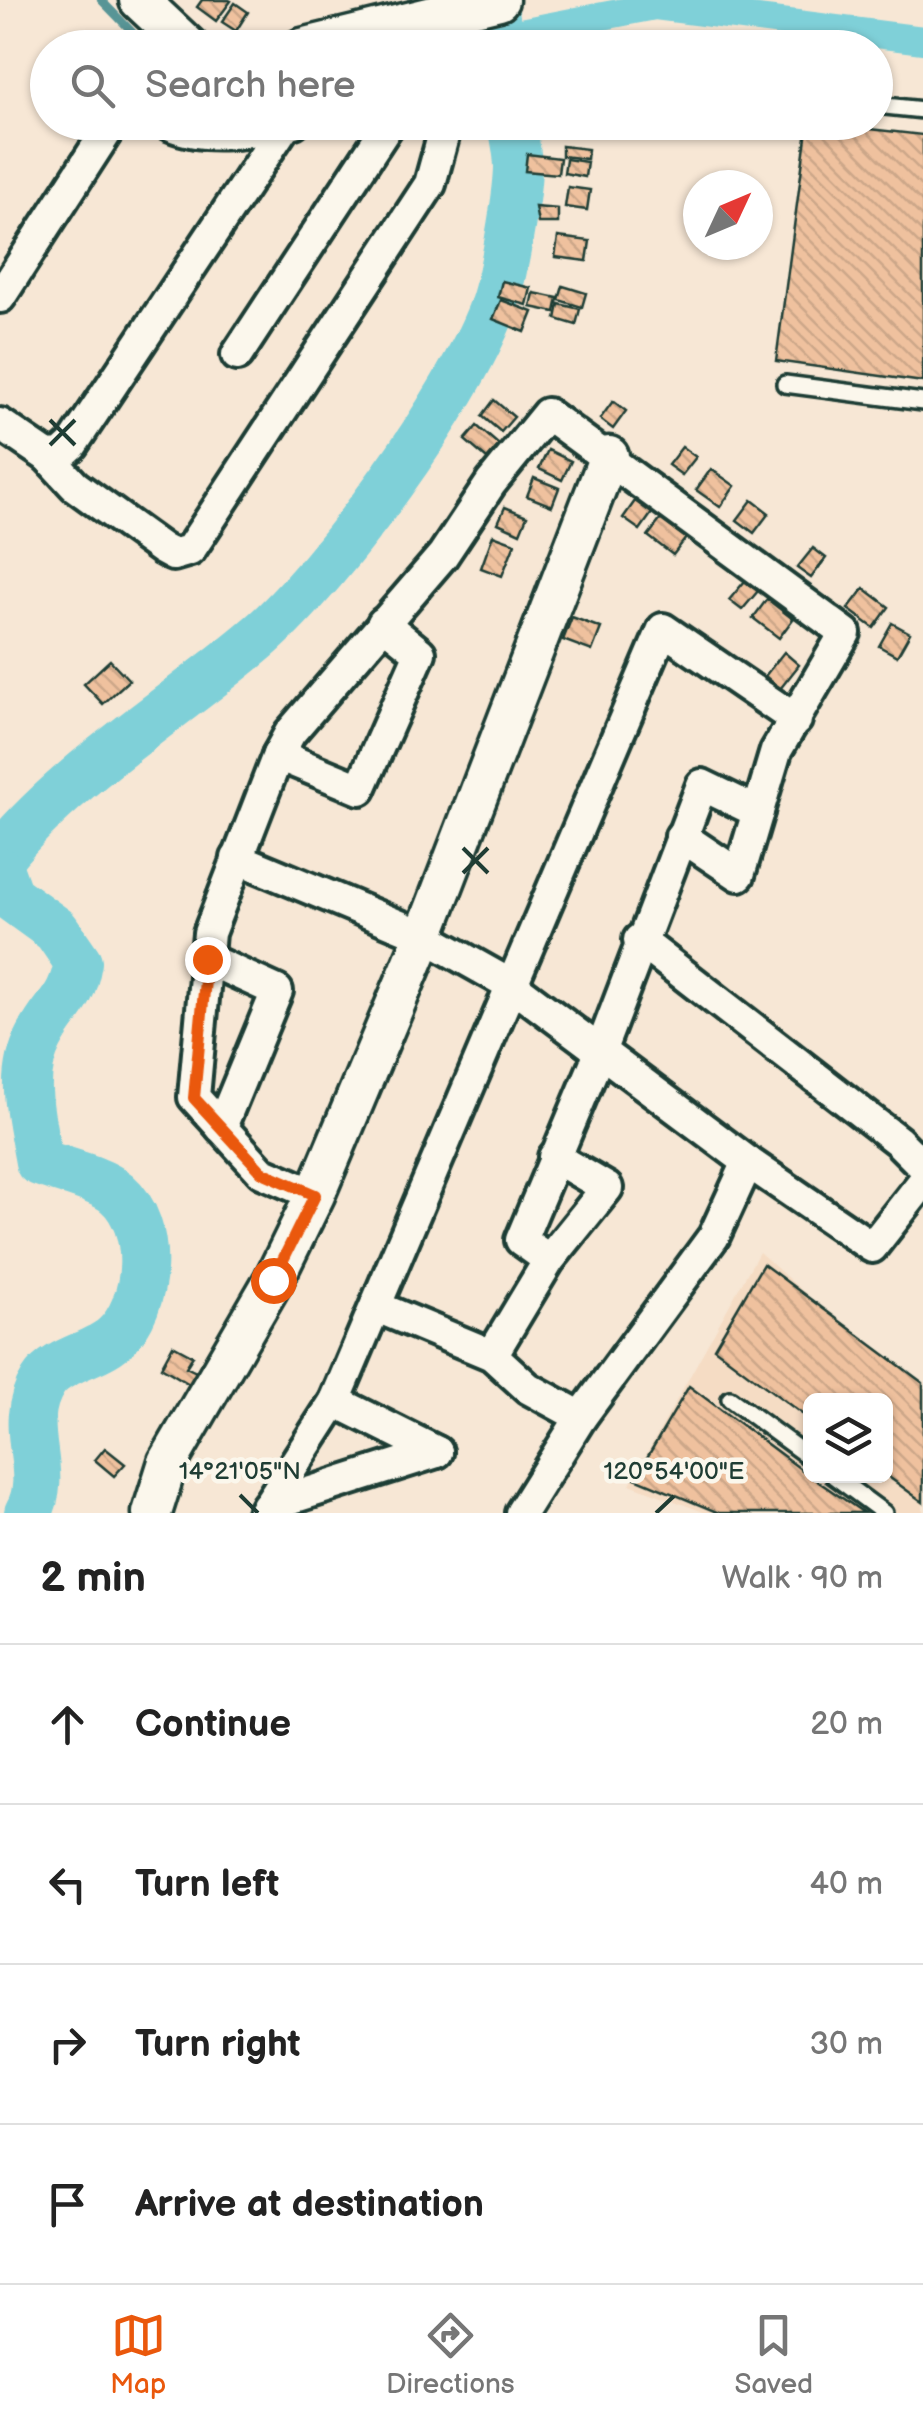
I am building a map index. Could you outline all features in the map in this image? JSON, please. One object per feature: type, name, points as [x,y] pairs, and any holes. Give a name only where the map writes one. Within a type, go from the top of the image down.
[{"type":"street","points":[[139,0],[171,30]]},
{"type":"street","points":[[377,30],[481,5]]},
{"type":"street","points":[[0,297],[102,140]]},
{"type":"street","points":[[47,456],[61,456],[72,445],[278,140]]},
{"type":"street","points":[[238,355],[378,140]]},
{"type":"street","points":[[0,424],[47,456],[75,486],[162,550],[172,555],[190,550],[430,184],[442,140]]},
{"type":"street","points":[[315,1195],[262,1172],[194,1098],[209,932],[278,755],[290,734],[443,555],[491,483],[547,414],[610,456],[845,633],[776,751],[738,875],[681,836]]},
{"type":"street","points":[[152,1513],[168,1462],[273,1280],[315,1195],[424,936],[610,456]]},
{"type":"street","points":[[278,755],[360,789],[420,653],[383,623]]},
{"type":"street","points":[[265,1510],[335,1401],[663,629],[796,720]]},
{"type":"street","points":[[549,1260],[521,1240],[600,1052],[639,940],[702,785],[758,812]]},
{"type":"street","points":[[237,858],[424,936],[514,986],[748,1162],[872,1247],[923,1182]]},
{"type":"street","points":[[639,940],[898,1141],[923,1166]]},
{"type":"street","points":[[207,959],[277,991],[221,1127]]},
{"type":"street","points":[[492,1354],[549,1260],[607,1188],[554,1158]]},
{"type":"street","points":[[521,1513],[582,1417],[714,1236],[748,1162]]},
{"type":"street","points":[[377,1308],[492,1354],[528,1388],[582,1417]]},
{"type":"street","points":[[265,1510],[437,1452],[335,1401]]},
{"type":"lane","points":[[893,107],[923,110]]},
{"type":"lane","points":[[785,384],[923,402]]},
{"type":"lane","points":[[730,1398],[803,1453]]},
{"type":"lane","points":[[843,1483],[884,1513]]},
{"type":"shaded area","points":[[759,1252],[866,1349],[923,1391],[923,1513],[706,1513],[630,1484]]},
{"type":"building","points":[[202,0],[231,1],[216,21],[197,7]]},
{"type":"building","points":[[235,3],[248,12],[237,30],[222,22]]},
{"type":"building","points":[[893,132],[923,135],[923,382],[776,361],[806,140],[893,140]]},
{"type":"building","points":[[562,146],[588,149],[587,159],[562,156]]},
{"type":"building","points":[[527,154],[560,158],[558,174],[525,171]]},
{"type":"building","points":[[566,159],[587,162],[585,177],[564,173]]},
{"type":"building","points":[[568,187],[590,190],[587,210],[565,207]]},
{"type":"building","points":[[535,207],[558,209],[558,223],[538,223]]},
{"type":"building","points":[[558,237],[590,241],[587,261],[555,257]]},
{"type":"building","points":[[502,281],[531,288],[527,305],[498,297]]},
{"type":"building","points":[[563,286],[586,293],[582,307],[559,300]]},
{"type":"building","points":[[534,293],[558,298],[555,312],[531,307]]},
{"type":"building","points":[[501,300],[533,312],[525,332],[493,319]]},
{"type":"building","points":[[559,304],[580,309],[576,325],[556,319]]},
{"type":"building","points":[[494,400],[514,417],[501,432],[482,416]]},
{"type":"building","points":[[613,401],[626,411],[613,429],[600,419]]},
{"type":"building","points":[[477,426],[499,445],[487,459],[465,440]]},
{"type":"building","points":[[682,447],[696,457],[682,475],[668,465]]},
{"type":"building","points":[[548,450],[571,461],[562,480],[539,469]]},
{"type":"building","points":[[711,469],[735,486],[720,507],[696,490]]},
{"type":"building","points":[[534,478],[559,488],[552,506],[527,496]]},
{"type":"building","points":[[752,500],[769,513],[754,533],[737,520]]},
{"type":"building","points":[[635,501],[652,513],[640,530],[623,518]]},
{"type":"building","points":[[505,507],[527,516],[520,533],[498,523]]},
{"type":"building","points":[[661,519],[686,538],[673,555],[648,536]]},
{"type":"building","points":[[493,535],[515,543],[502,576],[481,568]]},
{"type":"building","points":[[813,548],[826,558],[811,578],[797,568]]},
{"type":"building","points":[[745,581],[758,591],[742,610],[729,600]]},
{"type":"building","points":[[864,588],[889,607],[874,628],[848,609]]},
{"type":"building","points":[[767,599],[793,619],[779,638],[753,618]]},
{"type":"building","points":[[572,617],[601,628],[592,651],[563,640]]},
{"type":"building","points":[[892,623],[910,633],[897,656],[879,646]]},
{"type":"building","points":[[784,652],[799,665],[780,689],[765,676]]},
{"type":"building","points":[[110,660],[129,680],[103,704],[84,684]]},
{"type":"building","points":[[763,1264],[923,1383],[923,1502],[893,1480],[893,1393],[803,1393],[803,1415],[714,1348]]},
{"type":"building","points":[[173,1345],[193,1356],[186,1367],[198,1373],[191,1385],[161,1367]]},
{"type":"building","points":[[689,1386],[803,1471],[803,1483],[820,1483],[864,1513],[719,1513],[635,1478]]},
{"type":"building","points":[[105,1448],[125,1464],[114,1476],[95,1460]]},
{"type":"waterway","points":[[101,0],[130,30]]},
{"type":"waterway","points":[[493,0],[498,30]]},
{"type":"waterway","points":[[530,30],[655,6],[844,30]]},
{"type":"waterway","points":[[893,36],[923,40]]},
{"type":"waterway","points":[[0,857],[89,769],[260,636],[322,571],[391,483],[452,390],[492,310],[505,261],[517,182],[515,140]]},
{"type":"waterway","points":[[0,871],[9,896],[56,930],[78,962],[67,996],[39,1038],[29,1068],[28,1099],[39,1162],[90,1179],[117,1193],[138,1225],[143,1266],[141,1287],[126,1324],[106,1344],[49,1374],[35,1399],[32,1433],[36,1481],[28,1513]]},
{"type":"route","points":[[207,959],[194,1098],[262,1172],[315,1195],[273,1280]]}]
